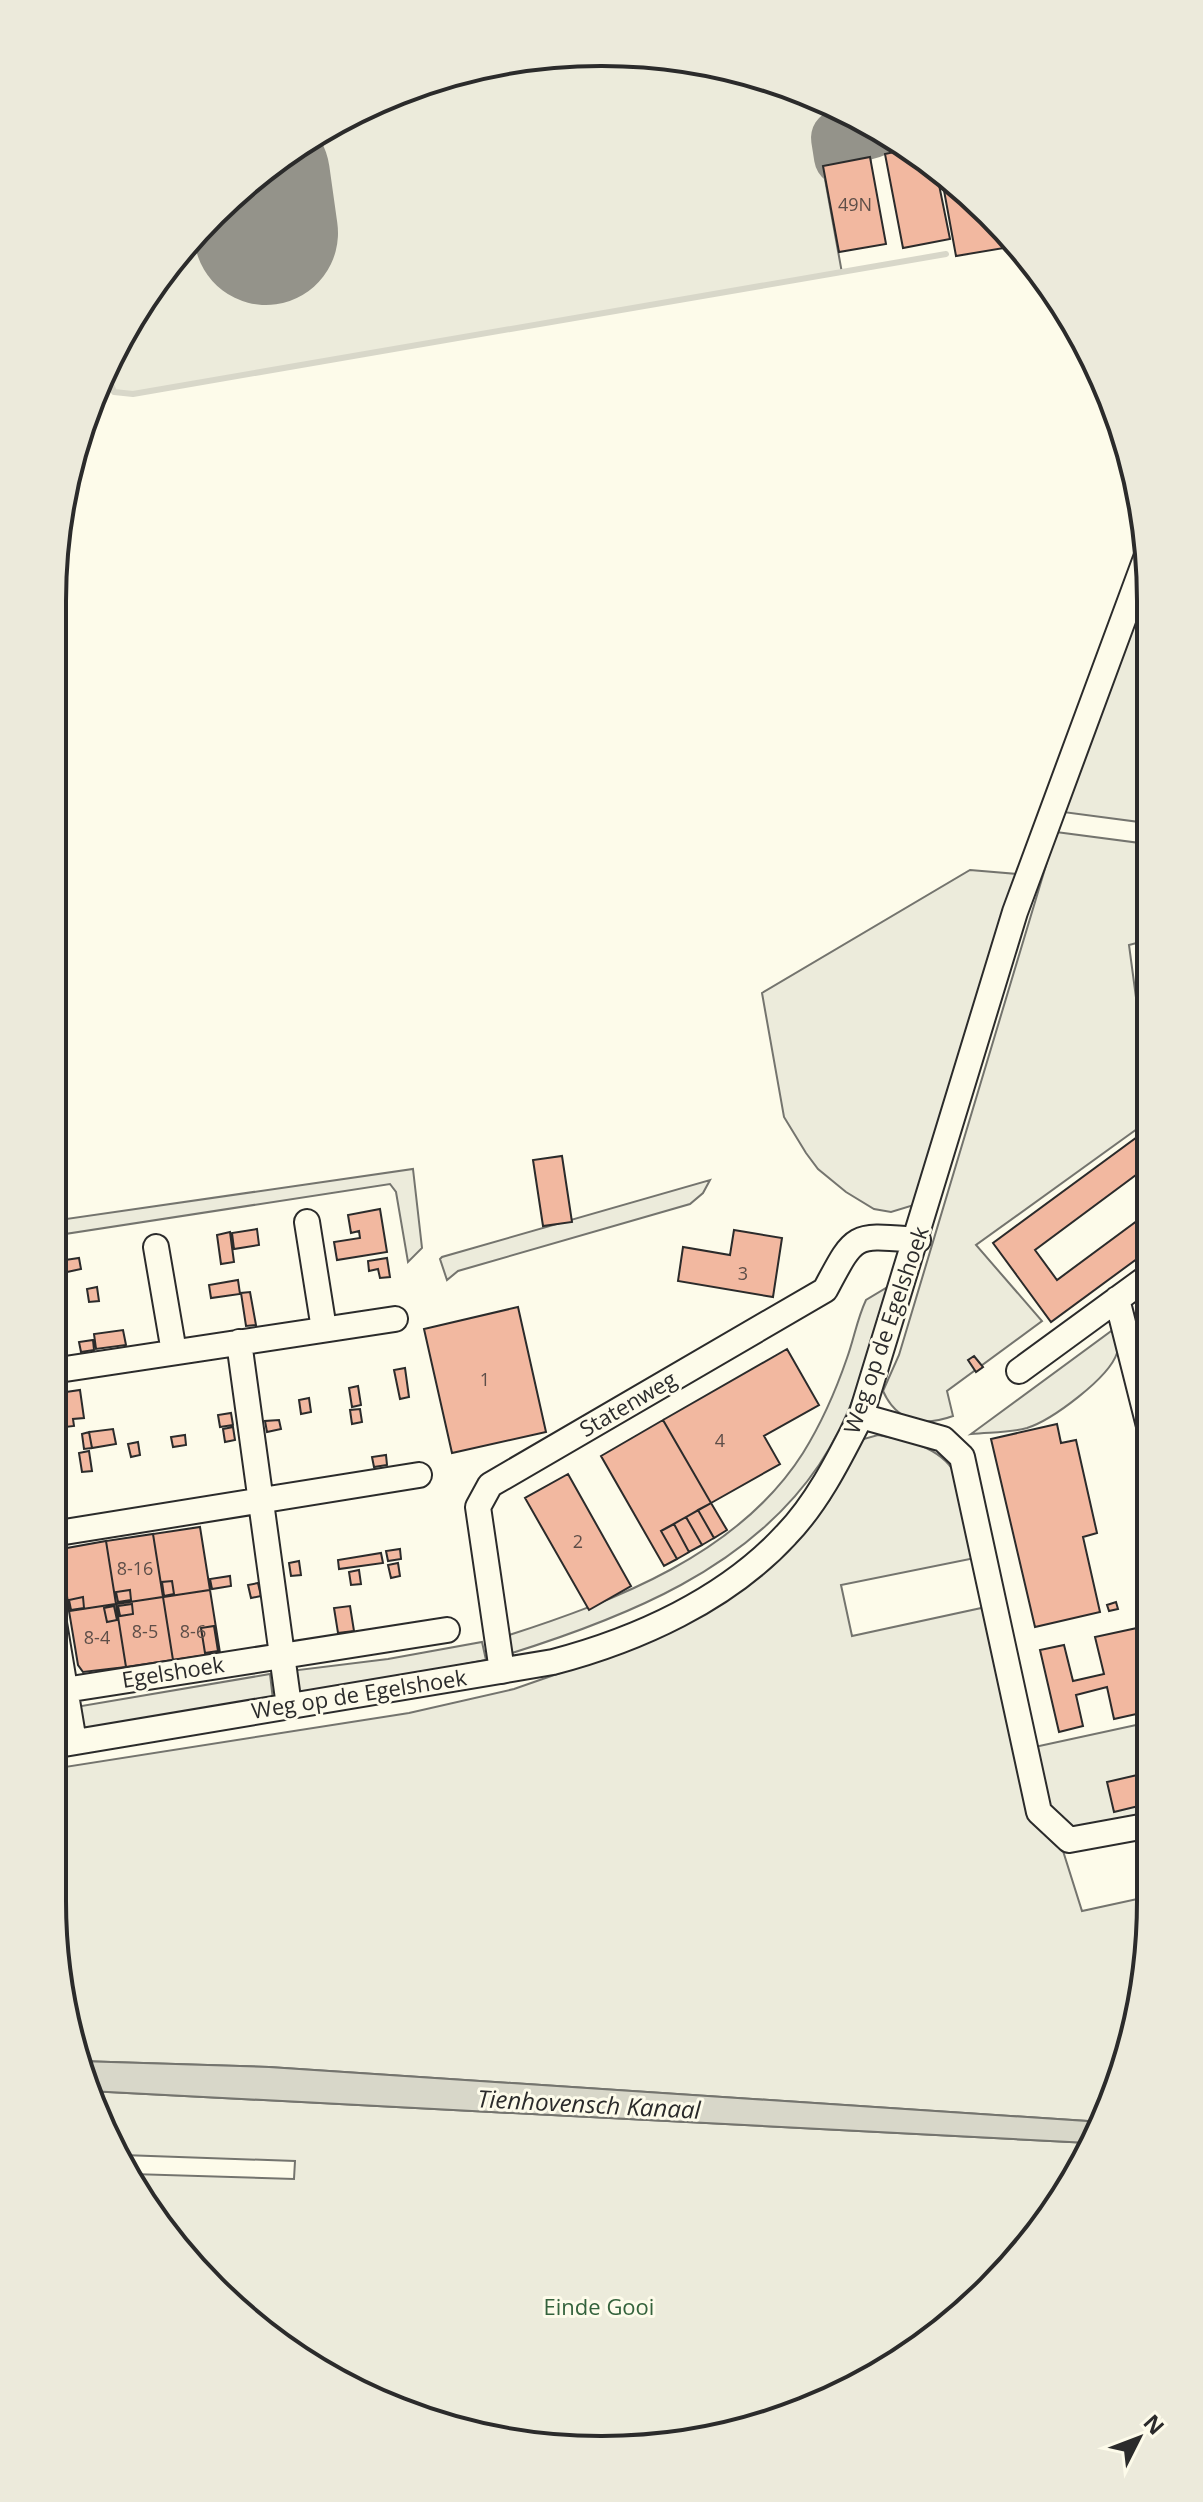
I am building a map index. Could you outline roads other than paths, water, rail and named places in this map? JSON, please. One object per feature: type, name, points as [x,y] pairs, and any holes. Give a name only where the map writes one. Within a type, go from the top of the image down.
[{"type":"street","name":"Weg op de Egelshoek","points":[[66,1743],[502,1671],[604,1648],[674,1617],[752,1566],[788,1534],[835,1467],[861,1416],[918,1240],[1015,912],[1136,584]]},
{"type":"street","points":[[307,1222],[324,1329]]},
{"type":"street","name":"Statenweg","points":[[502,1671],[478,1507],[490,1485],[825,1290],[848,1247],[864,1236],[918,1240]]},
{"type":"street","points":[[156,1247],[174,1352]]},
{"type":"street","points":[[1019,1371],[1137,1285]]},
{"type":"street","points":[[1117,1299],[1137,1378]]},
{"type":"street","points":[[66,1369],[395,1319]]},
{"type":"street","points":[[239,1342],[289,1706]]},
{"type":"street","points":[[861,1416],[943,1439],[962,1457],[1039,1812],[1069,1840],[1137,1828]]},
{"type":"street","points":[[66,1532],[419,1475]]},
{"type":"street","name":"Egelshoek","points":[[66,1690],[447,1630]]},
{"type":"water","name":"Tienhovensch Kanaal","points":[[91,2061],[269,2067],[1089,2121],[1079,2142],[102,2092]]},
{"type":"waterway","points":[[112,386],[114,392],[133,394],[946,254]]},
{"type":"park label","name":"Einde Gooi","points":[[599,2307]]}]
